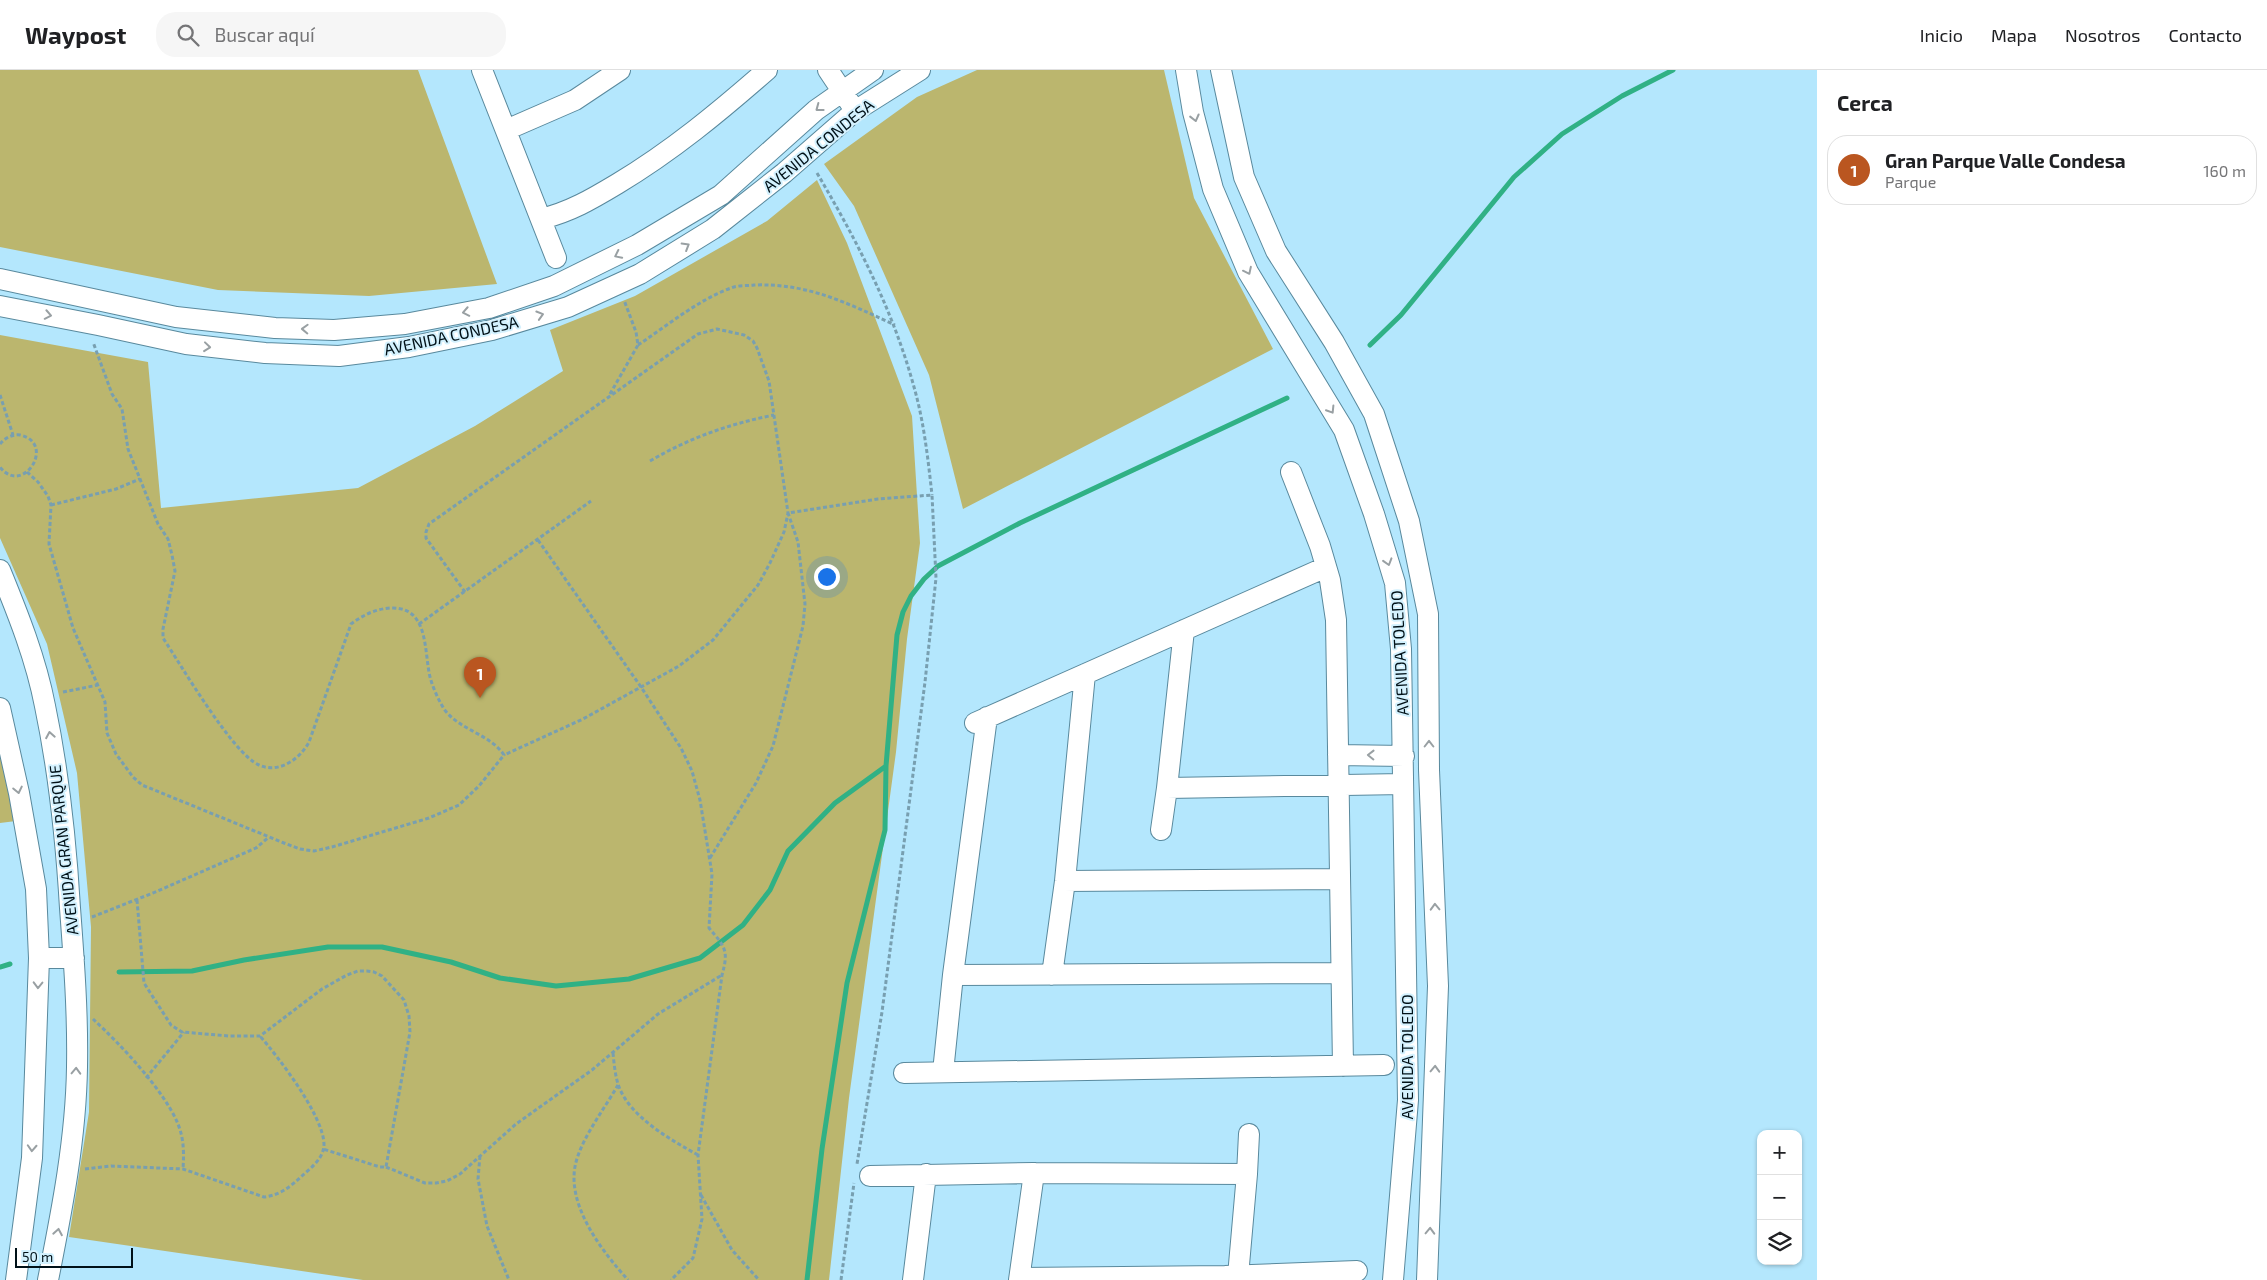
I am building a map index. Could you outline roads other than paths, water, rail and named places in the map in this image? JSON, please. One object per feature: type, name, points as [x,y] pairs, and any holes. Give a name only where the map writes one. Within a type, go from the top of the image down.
[{"type":"street","points":[[482,70],[556,258]]},
{"type":"street","points":[[506,130],[575,100],[620,70]]},
{"type":"street","points":[[541,219],[564,213],[656,161],[718,113],[767,70]]},
{"type":"street","points":[[828,70],[855,111]]},
{"type":"street","name":"AVENIDA CONDESA","points":[[0,306],[98,324],[186,344],[265,352],[339,356],[409,347],[492,330],[568,307],[640,274],[713,229],[784,174],[855,111],[920,70]]},
{"type":"street","name":"AVENIDA TOLEDO","points":[[1186,70],[1193,112],[1213,189],[1244,264],[1285,336],[1344,430],[1374,514],[1395,583],[1401,649],[1408,1100],[1394,1280]]},
{"type":"street","name":"AVENIDA TOLEDO","points":[[1221,70],[1227,104],[1248,185],[1276,251],[1334,342],[1374,414],[1409,521],[1428,614],[1429,770],[1438,986],[1427,1280]]},
{"type":"street","points":[[864,72],[876,98]]},
{"type":"street","name":"AVENIDA CONDESA","points":[[0,279],[176,317],[275,328],[334,330],[405,324],[489,308],[554,286],[638,246],[721,194],[816,110],[864,72]]},
{"type":"street","points":[[1291,472],[1320,546],[1336,620],[1343,1066]]},
{"type":"street","points":[[943,1072],[981,720],[1326,567]]},
{"type":"street","name":"AVENIDA GRAN PARQUE","points":[[0,570],[22,624],[45,704],[61,795],[74,958],[77,1068],[72,1142],[48,1280]]},
{"type":"street","points":[[1160,830],[1167,788],[1184,630]]},
{"type":"street","points":[[1052,975],[1065,881],[1085,674]]},
{"type":"street","name":"AVENIDA GRAN PARQUE","points":[[0,708],[19,793],[36,889],[38,958],[32,1158],[16,1280]]},
{"type":"street","points":[[1338,755],[1403,770],[1429,770]]},
{"type":"street","points":[[1167,788],[1338,786],[1403,770]]},
{"type":"street","points":[[1065,881],[1340,879]]},
{"type":"street","name":"AVENIDA GRAN PARQUE","points":[[38,958],[74,958]]},
{"type":"street","points":[[953,975],[1341,973]]},
{"type":"street","points":[[904,1072],[1384,1065]]},
{"type":"street","points":[[1229,1277],[1247,1174],[1249,1134]]},
{"type":"street","points":[[860,1175],[1034,1173],[1247,1174]]},
{"type":"street","points":[[1034,1173],[1020,1279],[1318,1277],[1357,1271]]},
{"type":"street","points":[[913,1280],[926,1174]]},
{"type":"waterway","points":[[1370,345],[1401,315],[1514,177],[1562,134],[1622,96],[1673,70]]},
{"type":"waterway","points":[[119,972],[192,971],[244,960],[328,947],[382,947],[451,962],[500,978],[556,986],[629,979],[700,958],[743,925],[770,890],[788,851],[835,803],[886,766],[897,635],[903,612],[911,596],[924,579],[938,566],[1020,523],[1287,398]]},
{"type":"waterway","points":[[807,1280],[822,1149],[847,983],[885,830],[886,766]]},
{"type":"waterway","points":[[0,967],[10,964]]},
{"type":"place","name":"Gran Parque Valle Condesa","points":[[480,698]]}]
